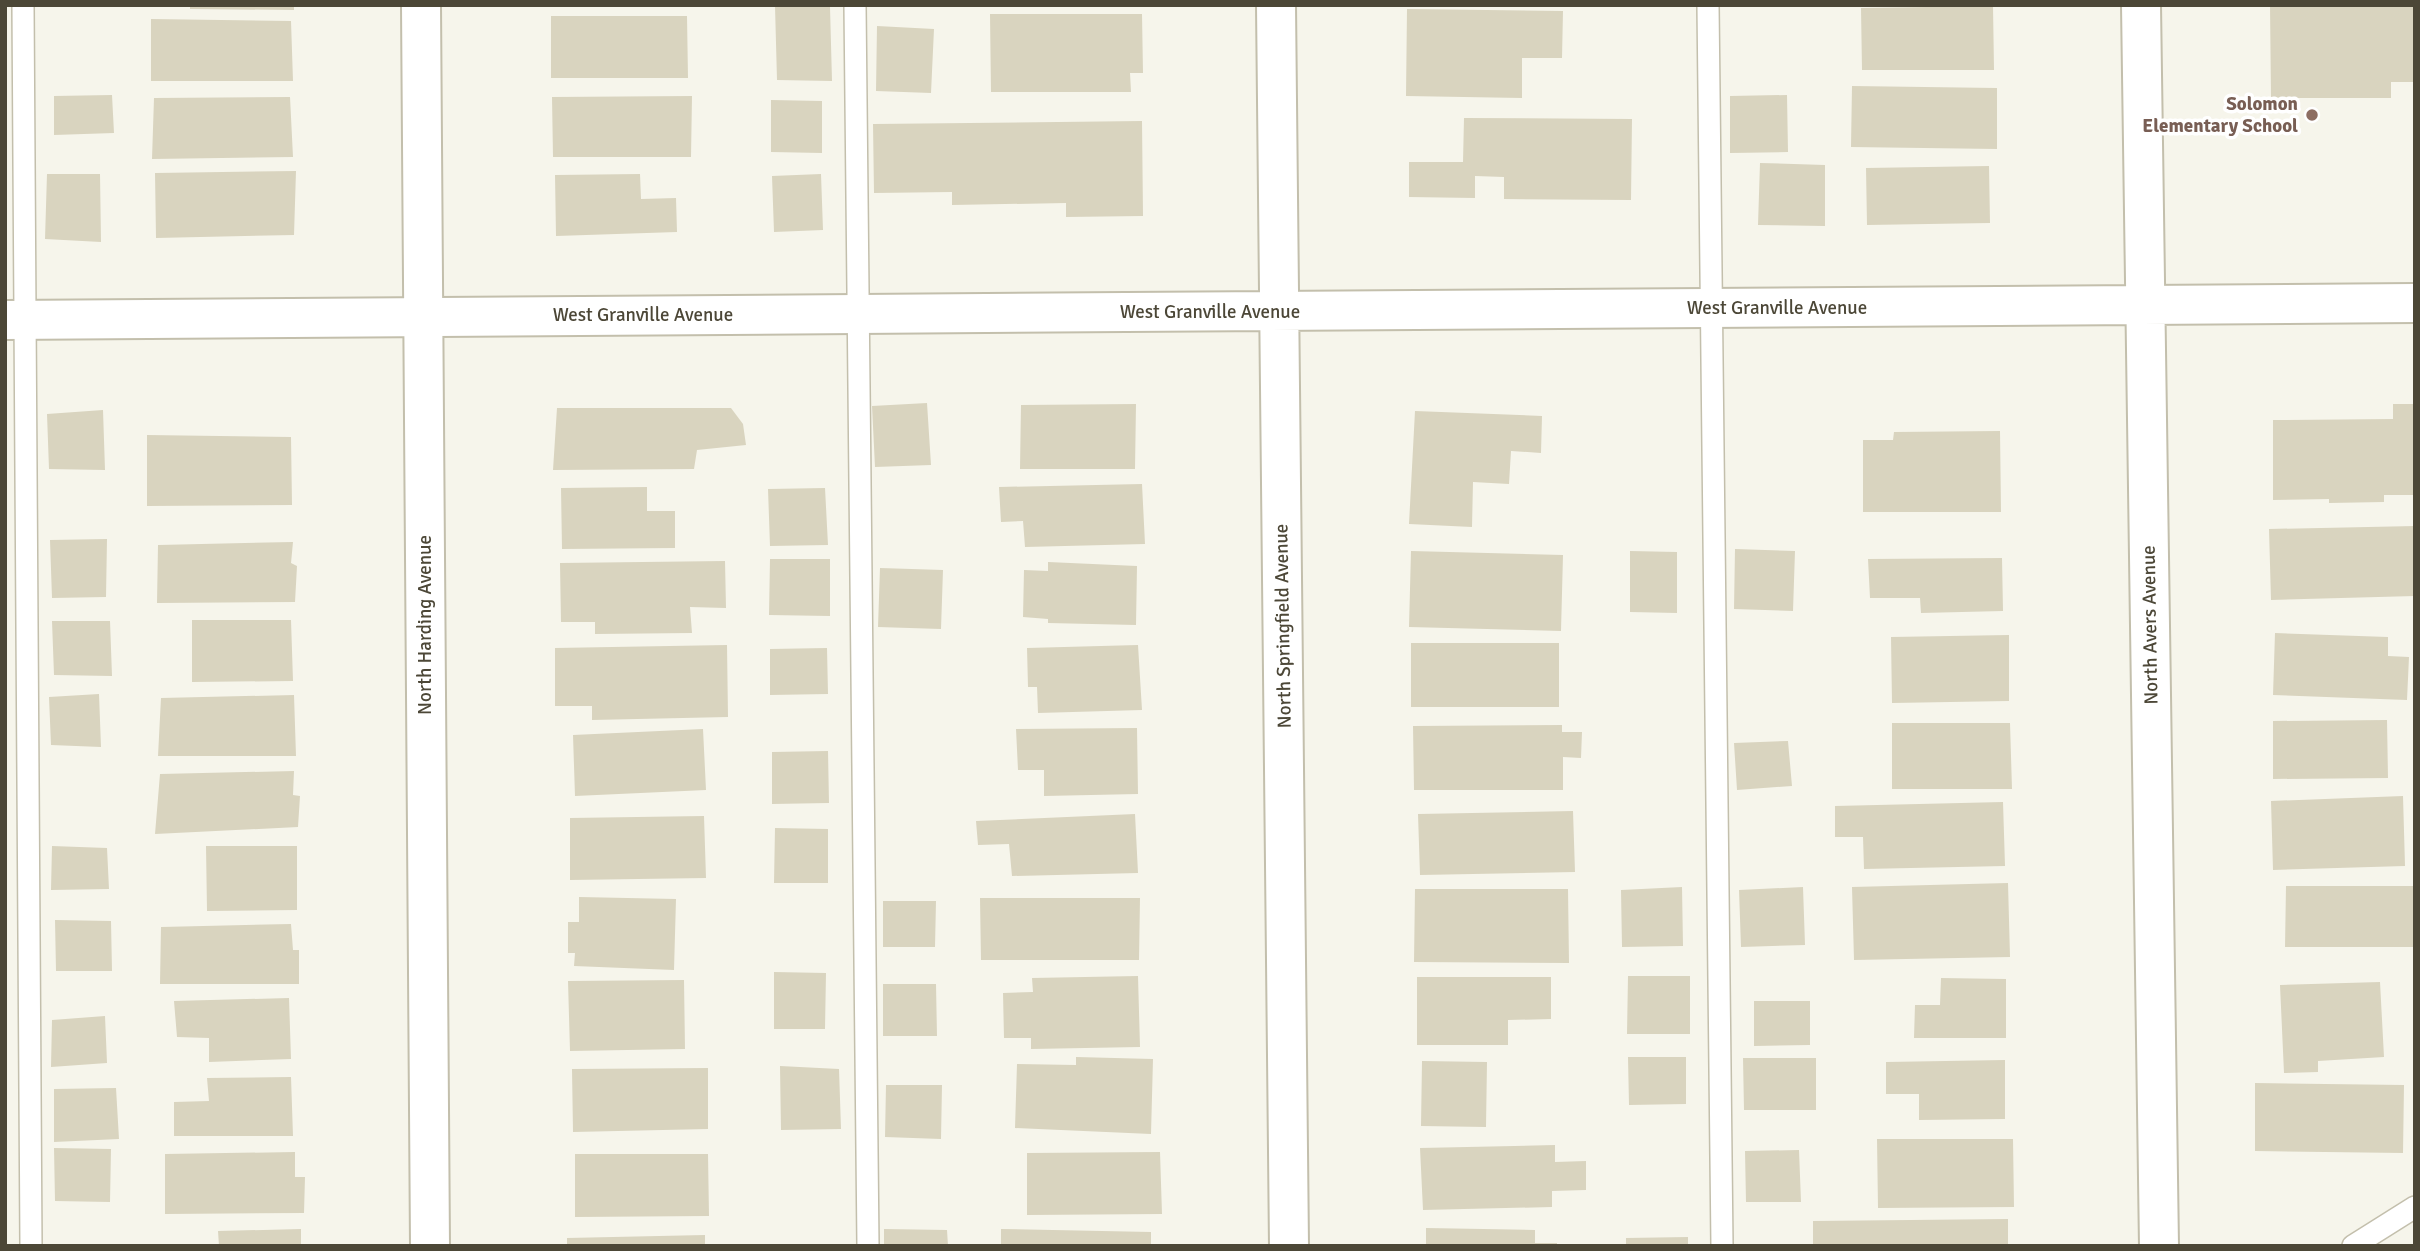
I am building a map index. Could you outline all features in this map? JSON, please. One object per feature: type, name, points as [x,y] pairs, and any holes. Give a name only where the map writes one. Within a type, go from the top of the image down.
[{"type":"street","name":"North Harding Avenue","points":[[421,5],[430,1246]]},
{"type":"street","name":"North Springfield Avenue","points":[[1276,5],[1289,1246]]},
{"type":"street","name":"North Avers Avenue","points":[[2141,5],[2159,1246]]},
{"type":"street","name":"West Granville Avenue","points":[[16,320],[2415,303]]},
{"type":"lane","points":[[23,5],[16,320],[32,1246]]},
{"type":"lane","points":[[855,5],[868,1246]]},
{"type":"lane","points":[[1708,5],[1722,1246]]},
{"type":"lane","points":[[2353,1246],[2415,1207]]},
{"type":"building","points":[[190,5],[294,5],[294,10],[190,9]]},
{"type":"building","points":[[2270,5],[2415,5],[2415,82],[2391,82],[2391,98],[2271,98]]},
{"type":"building","points":[[775,6],[830,7],[832,81],[777,80]]},
{"type":"building","points":[[1993,6],[1994,70],[1862,70],[1861,8]]},
{"type":"building","points":[[1407,9],[1563,11],[1562,58],[1522,58],[1522,98],[1406,96]]},
{"type":"building","points":[[990,14],[1142,14],[1143,73],[1130,73],[1131,92],[991,92]]},
{"type":"building","points":[[551,16],[687,16],[688,78],[551,78]]},
{"type":"building","points":[[151,19],[291,21],[293,81],[151,81]]},
{"type":"building","points":[[877,26],[934,29],[931,93],[876,91]]},
{"type":"building","points":[[1852,86],[1997,88],[1997,149],[1851,147]]},
{"type":"building","points":[[112,95],[114,133],[54,135],[54,96]]},
{"type":"building","points":[[1787,95],[1788,152],[1730,153],[1730,96]]},
{"type":"building","points":[[692,96],[691,157],[553,157],[552,97]]},
{"type":"building","points":[[290,97],[293,157],[152,159],[154,98]]},
{"type":"building","points":[[771,100],[822,101],[822,153],[771,152]]},
{"type":"building","points":[[1464,118],[1632,119],[1631,200],[1504,199],[1504,177],[1475,176],[1475,198],[1409,197],[1409,162],[1463,162]]},
{"type":"building","points":[[1142,121],[1143,216],[1066,217],[1066,203],[952,205],[952,192],[874,193],[873,124]]},
{"type":"building","points":[[1760,163],[1825,165],[1825,226],[1758,225]]},
{"type":"building","points":[[1989,166],[1990,223],[1867,225],[1866,168]]},
{"type":"building","points":[[296,171],[294,235],[156,238],[155,173]]},
{"type":"building","points":[[47,174],[100,174],[101,242],[45,239]]},
{"type":"building","points":[[640,174],[641,199],[676,198],[677,232],[556,236],[555,175]]},
{"type":"building","points":[[821,174],[823,230],[774,232],[772,176]]},
{"type":"building","points":[[927,403],[931,465],[875,467],[872,406]]},
{"type":"building","points":[[1136,404],[1135,469],[1020,469],[1021,405]]},
{"type":"building","points":[[2393,404],[2415,404],[2415,495],[2384,495],[2384,502],[2273,500],[2273,420],[2393,419]]},
{"type":"building","points":[[557,408],[731,408],[743,424],[746,445],[697,450],[694,469],[553,470]]},
{"type":"building","points":[[103,410],[105,470],[49,469],[47,414]]},
{"type":"building","points":[[1415,411],[1542,416],[1541,453],[1511,451],[1509,484],[1473,482],[1472,527],[1409,524]]},
{"type":"building","points":[[2000,431],[2001,512],[1863,512],[1863,440],[1893,440],[1894,432]]},
{"type":"building","points":[[147,435],[291,437],[292,505],[147,506]]},
{"type":"building","points":[[1142,484],[1145,544],[1025,547],[1023,521],[1001,522],[999,487]]},
{"type":"building","points":[[647,487],[647,511],[675,511],[675,548],[562,549],[561,488]]},
{"type":"building","points":[[825,488],[828,545],[770,546],[768,489]]},
{"type":"building","points":[[2415,526],[2415,596],[2271,600],[2269,529]]},
{"type":"building","points":[[107,539],[106,597],[52,598],[50,540]]},
{"type":"building","points":[[293,542],[291,563],[297,566],[295,602],[157,603],[158,545]]},
{"type":"building","points":[[1735,549],[1795,551],[1793,611],[1734,609]]},
{"type":"building","points":[[1411,551],[1563,555],[1561,631],[1409,627]]},
{"type":"building","points":[[1630,551],[1677,552],[1677,613],[1630,612]]},
{"type":"building","points":[[2002,558],[2003,611],[1921,613],[1920,598],[1870,598],[1868,559]]},
{"type":"building","points":[[770,559],[830,559],[830,616],[769,615]]},
{"type":"building","points":[[725,561],[726,608],[690,607],[692,633],[595,634],[595,622],[561,622],[560,563]]},
{"type":"building","points":[[1048,562],[1137,566],[1136,625],[1048,623],[1048,619],[1023,617],[1024,570],[1048,571]]},
{"type":"building","points":[[880,568],[943,570],[941,629],[878,627]]},
{"type":"building","points":[[192,620],[291,620],[293,681],[192,682]]},
{"type":"building","points":[[52,621],[110,621],[112,676],[54,675]]},
{"type":"building","points":[[2275,633],[2388,637],[2388,656],[2409,657],[2407,700],[2273,695]]},
{"type":"building","points":[[2009,635],[2009,701],[1892,703],[1891,637]]},
{"type":"building","points":[[1411,643],[1559,643],[1559,707],[1411,707]]},
{"type":"building","points":[[727,645],[728,717],[592,720],[592,706],[555,706],[555,648]]},
{"type":"building","points":[[1138,645],[1142,710],[1038,713],[1037,687],[1028,687],[1027,648]]},
{"type":"building","points":[[827,648],[828,694],[770,695],[770,649]]},
{"type":"building","points":[[99,694],[101,747],[51,745],[49,697]]},
{"type":"building","points":[[294,695],[296,756],[158,756],[161,698]]},
{"type":"building","points":[[2387,720],[2388,778],[2273,779],[2273,721]]},
{"type":"building","points":[[1892,723],[2010,723],[2012,789],[1892,789]]},
{"type":"building","points":[[1562,725],[1562,732],[1582,732],[1581,758],[1563,757],[1563,790],[1414,790],[1413,726]]},
{"type":"building","points":[[1137,728],[1138,794],[1044,796],[1044,770],[1018,770],[1016,729]]},
{"type":"building","points":[[703,729],[706,790],[575,796],[573,735]]},
{"type":"building","points":[[1788,741],[1792,786],[1737,790],[1734,743]]},
{"type":"building","points":[[828,751],[829,803],[772,804],[772,752]]},
{"type":"building","points":[[294,771],[293,795],[300,796],[298,827],[155,834],[160,774]]},
{"type":"building","points":[[2403,796],[2405,866],[2273,870],[2271,801]]},
{"type":"building","points":[[2003,802],[2005,866],[1864,869],[1863,837],[1835,837],[1835,806]]},
{"type":"building","points":[[1573,811],[1575,872],[1420,875],[1418,814]]},
{"type":"building","points":[[1135,814],[1138,873],[1012,876],[1009,844],[978,845],[976,821]]},
{"type":"building","points":[[704,816],[706,878],[570,880],[570,818]]},
{"type":"building","points":[[775,828],[828,829],[828,883],[774,883]]},
{"type":"building","points":[[52,846],[107,848],[109,889],[51,890]]},
{"type":"building","points":[[206,846],[297,846],[297,910],[207,911]]},
{"type":"building","points":[[2008,883],[2010,957],[1854,960],[1852,887]]},
{"type":"building","points":[[2286,886],[2415,886],[2415,947],[2285,947]]},
{"type":"building","points":[[1682,887],[1683,946],[1622,947],[1621,890]]},
{"type":"building","points":[[1803,887],[1805,945],[1741,947],[1739,890]]},
{"type":"building","points":[[1415,889],[1568,889],[1569,963],[1414,962]]},
{"type":"building","points":[[579,897],[676,899],[674,970],[574,966],[575,953],[568,953],[568,922],[579,922]]},
{"type":"building","points":[[980,898],[1140,898],[1139,960],[981,960]]},
{"type":"building","points":[[883,901],[936,901],[935,947],[883,947]]},
{"type":"building","points":[[55,920],[111,921],[112,971],[56,971]]},
{"type":"building","points":[[291,924],[293,950],[299,950],[299,984],[160,984],[161,927]]},
{"type":"building","points":[[774,972],[826,973],[825,1029],[774,1029]]},
{"type":"building","points":[[1138,976],[1140,1047],[1031,1049],[1031,1038],[1004,1038],[1003,993],[1033,992],[1032,978]]},
{"type":"building","points":[[1628,976],[1690,976],[1690,1034],[1627,1034]]},
{"type":"building","points":[[1417,977],[1551,977],[1551,1019],[1508,1020],[1508,1045],[1417,1045]]},
{"type":"building","points":[[1941,978],[2006,979],[2006,1038],[1914,1038],[1915,1005],[1940,1005]]},
{"type":"building","points":[[684,980],[685,1049],[570,1051],[568,981]]},
{"type":"building","points":[[2380,982],[2384,1057],[2318,1061],[2318,1072],[2284,1073],[2280,985]]},
{"type":"building","points":[[883,984],[936,984],[937,1036],[883,1036]]},
{"type":"building","points":[[289,998],[291,1059],[209,1062],[209,1038],[177,1037],[174,1001]]},
{"type":"building","points":[[1754,1001],[1810,1001],[1810,1045],[1754,1046]]},
{"type":"building","points":[[105,1016],[107,1063],[51,1067],[52,1020]]},
{"type":"building","points":[[1076,1057],[1153,1059],[1151,1134],[1015,1128],[1017,1064],[1076,1065]]},
{"type":"building","points":[[1628,1057],[1686,1057],[1686,1104],[1629,1105]]},
{"type":"building","points":[[1743,1058],[1816,1058],[1816,1110],[1744,1110]]},
{"type":"building","points":[[2005,1060],[2005,1119],[1919,1120],[1919,1094],[1886,1094],[1886,1062]]},
{"type":"building","points":[[1422,1061],[1487,1062],[1486,1127],[1421,1126]]},
{"type":"building","points":[[780,1066],[839,1069],[841,1129],[781,1130]]},
{"type":"building","points":[[708,1068],[708,1129],[573,1132],[572,1069]]},
{"type":"building","points":[[291,1077],[293,1136],[174,1136],[174,1102],[209,1101],[207,1078]]},
{"type":"building","points":[[2255,1083],[2404,1085],[2403,1153],[2255,1151]]},
{"type":"building","points":[[886,1085],[942,1085],[941,1139],[885,1137]]},
{"type":"building","points":[[116,1088],[119,1139],[54,1142],[54,1089]]},
{"type":"building","points":[[1877,1139],[2013,1139],[2014,1207],[1878,1208]]},
{"type":"building","points":[[1555,1145],[1555,1162],[1586,1161],[1586,1190],[1552,1191],[1552,1207],[1423,1210],[1420,1148]]},
{"type":"building","points":[[54,1148],[111,1149],[110,1202],[55,1201]]},
{"type":"building","points":[[1799,1150],[1801,1202],[1746,1202],[1745,1151]]},
{"type":"building","points":[[295,1152],[295,1177],[305,1177],[304,1213],[165,1214],[165,1154]]},
{"type":"building","points":[[1160,1152],[1162,1214],[1027,1215],[1027,1153]]},
{"type":"building","points":[[575,1154],[708,1154],[709,1216],[575,1217]]},
{"type":"building","points":[[2008,1219],[2008,1246],[1813,1246],[1813,1221]]},
{"type":"building","points":[[1426,1228],[1535,1230],[1535,1243],[1557,1243],[1557,1246],[1426,1246]]},
{"type":"building","points":[[301,1229],[301,1246],[219,1246],[218,1231]]},
{"type":"building","points":[[884,1229],[947,1230],[948,1246],[884,1246]]},
{"type":"building","points":[[1001,1229],[1151,1232],[1151,1246],[1001,1246]]},
{"type":"building","points":[[705,1235],[705,1246],[567,1246],[567,1238]]},
{"type":"building","points":[[1688,1237],[1688,1246],[1626,1246],[1626,1238]]},
{"type":"place","name":"Solomon Elementary School","points":[[2312,115]]}]
